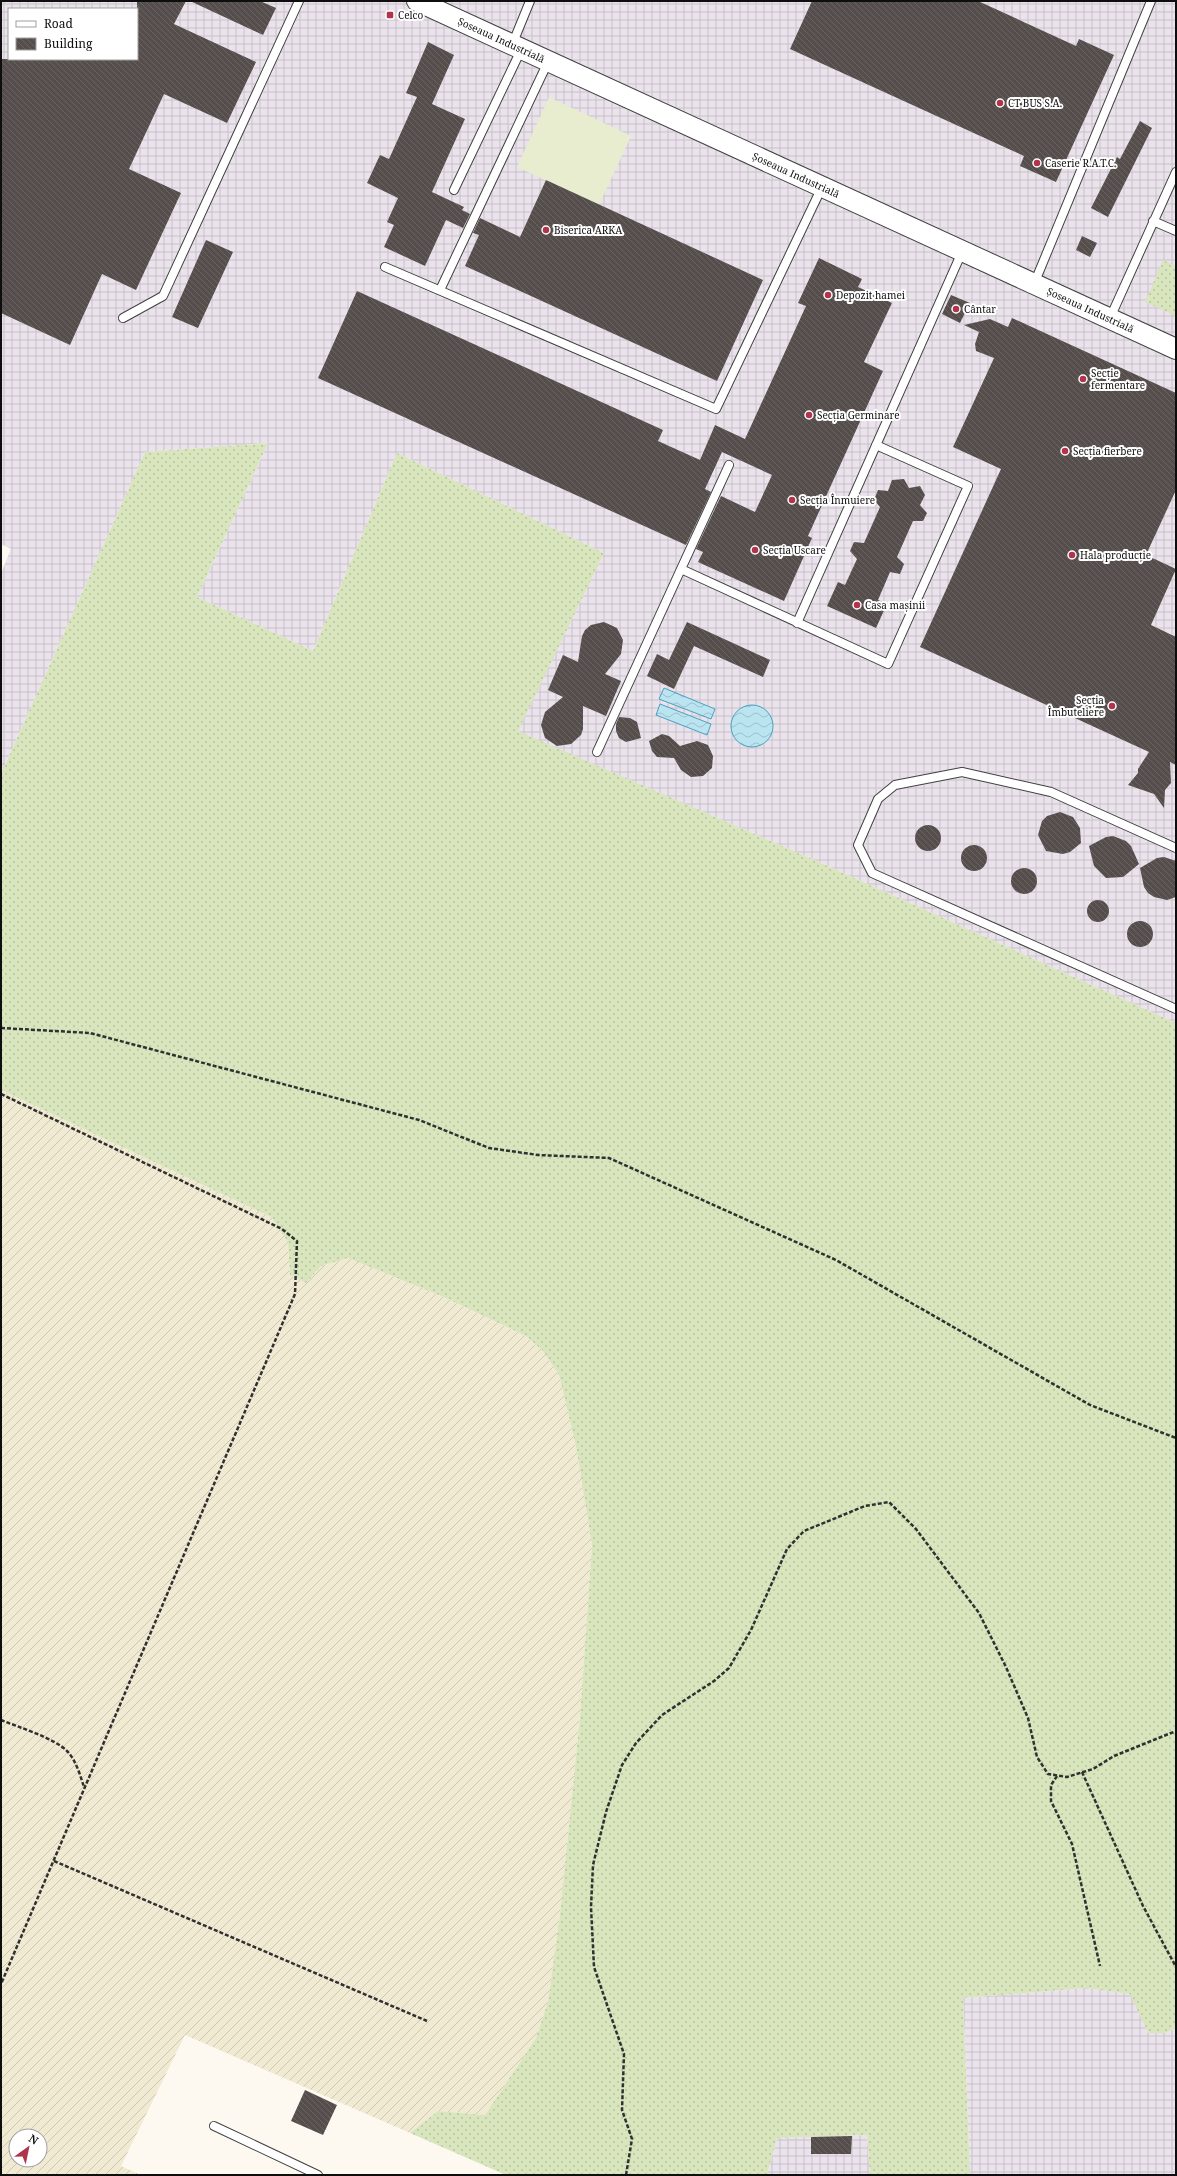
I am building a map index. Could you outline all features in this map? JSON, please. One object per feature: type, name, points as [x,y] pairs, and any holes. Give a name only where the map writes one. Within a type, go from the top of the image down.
[{"type":"street","name":"Șoseaua Industrială","points":[[416,1],[1176,349]]},
{"type":"lane","points":[[123,318],[163,296],[299,1]]},
{"type":"lane","points":[[454,190],[517,48],[530,1]]},
{"type":"lane","points":[[1034,284],[1151,1]]},
{"type":"lane","points":[[440,290],[548,62]]},
{"type":"lane","points":[[1110,319],[1176,172]]},
{"type":"lane","points":[[386,267],[716,410],[822,187]]},
{"type":"lane","points":[[1153,221],[1176,231]]},
{"type":"lane","points":[[797,623],[962,252]]},
{"type":"lane","points":[[681,569],[888,664],[968,486],[876,445]]},
{"type":"lane","points":[[597,752],[729,465]]},
{"type":"lane","points":[[1176,848],[1051,792],[962,772],[895,785],[878,798],[858,845],[872,872],[1176,1009]]},
{"type":"lane","points":[[214,2126],[318,2175]]},
{"type":"path","points":[[1,1028],[90,1033],[418,1120],[489,1148],[538,1155],[609,1158],[836,1260],[1090,1405],[1176,1438]]},
{"type":"path","points":[[1,1094],[282,1229],[297,1241],[295,1294],[1,1984]]},
{"type":"path","points":[[626,2175],[632,2139],[622,2110],[624,2054],[594,1967],[592,1865],[606,1812],[622,1765],[636,1743],[662,1715],[714,1681],[729,1668],[751,1630],[787,1549],[804,1531],[865,1506],[890,1502],[916,1529],[979,1613],[1006,1667],[1028,1718],[1037,1757],[1048,1774],[1067,1777],[1093,1769],[1114,1756],[1176,1731]]},
{"type":"path","points":[[1,1720],[36,1733],[66,1750],[75,1762],[84,1788]]},
{"type":"path","points":[[1082,1772],[1143,1906],[1176,1967]]},
{"type":"path","points":[[1057,1776],[1051,1785],[1051,1801],[1072,1844],[1100,1966]]},
{"type":"path","points":[[54,1860],[427,2021]]},
{"type":"shaded area","points":[[1,1],[1176,1],[1176,1023],[821,863],[517,731],[604,553],[397,453],[313,651],[197,597],[268,443],[145,452],[1,774],[1,573],[11,549],[1,544]]},
{"type":"shaded area","points":[[1,1090],[271,1217],[288,1242],[290,1275],[306,1283],[321,1266],[348,1258],[446,1298],[526,1336],[542,1350],[559,1375],[576,1446],[592,1545],[580,1717],[560,1914],[548,2002],[536,2038],[485,2115],[438,2111],[410,2133],[185,2035],[121,2166],[141,2175],[1,2175]]},
{"type":"shaded area","points":[[1086,1988],[1131,1994],[1148,2033],[1165,2033],[1176,2028],[1176,2175],[970,2175],[963,1998]]},
{"type":"shaded area","points":[[867,2135],[870,2175],[767,2175],[777,2138]]},
{"type":"green space","points":[[549,97],[631,136],[599,205],[517,167]]},
{"type":"green space","points":[[1163,260],[1176,266],[1176,316],[1145,302]]},
{"type":"green space","points":[[268,443],[197,597],[313,651],[397,453],[604,553],[518,731],[821,863],[1176,1023],[1176,2028],[1165,2033],[1148,2033],[1130,1994],[1086,1988],[963,1998],[970,2175],[870,2175],[867,2135],[777,2138],[767,2175],[506,2175],[410,2133],[438,2111],[485,2115],[536,2038],[548,2002],[560,1914],[580,1717],[592,1545],[576,1446],[559,1375],[542,1350],[526,1336],[446,1298],[348,1258],[321,1266],[306,1283],[290,1275],[288,1242],[271,1217],[1,1090],[1,774],[145,452]]},
{"type":"water","points":[[664,688],[715,709],[711,719],[659,699]]},
{"type":"water","points":[[660,704],[711,724],[707,735],[656,715]]},
{"type":"water","points":[[748,705],[756,705],[767,711],[773,722],[773,730],[767,741],[756,747],[748,747],[737,741],[731,730],[731,722],[737,711]]},
{"type":"building","points":[[137,1],[186,1],[174,24],[256,62],[227,123],[164,94],[129,169],[181,193],[136,290],[102,274],[70,345],[1,313],[1,59],[138,60]]},
{"type":"building","points":[[190,1],[260,1],[276,8],[263,35]]},
{"type":"building","name":"CT BUS S.A.","points":[[812,1],[978,1],[1076,46],[1079,39],[1114,55],[1056,182],[1020,166],[1024,156],[790,49]]},
{"type":"building","points":[[428,42],[454,55],[432,104],[465,119],[432,192],[464,207],[462,210],[470,214],[463,228],[446,220],[425,266],[384,247],[394,225],[387,222],[398,198],[367,183],[380,155],[389,159],[417,97],[406,93]]},
{"type":"building","points":[[1140,121],[1152,128],[1108,217],[1091,208],[1117,157],[1120,159]]},
{"type":"building","points":[[546,180],[763,280],[717,381],[465,266],[479,235],[473,233],[480,218],[520,237]]},
{"type":"building","points":[[1082,236],[1097,243],[1090,257],[1076,250]]},
{"type":"building","points":[[206,240],[233,252],[198,328],[172,317]]},
{"type":"building","points":[[819,258],[862,279],[858,287],[892,303],[864,362],[883,371],[808,536],[812,538],[784,601],[698,562],[703,552],[696,549],[721,496],[755,512],[772,475],[722,452],[705,489],[711,492],[686,545],[318,378],[357,291],[663,430],[658,441],[700,460],[715,425],[745,439],[806,306],[798,303]]},
{"type":"building","name":"Cântar","points":[[951,295],[970,303],[960,323],[942,314]]},
{"type":"building","points":[[1012,318],[1176,393],[1176,490],[1146,555],[1176,569],[1151,625],[1176,637],[1176,765],[1170,762],[1171,783],[1165,790],[1164,808],[1154,794],[1128,785],[1138,773],[1138,769],[1149,752],[920,647],[1001,469],[953,447],[994,358],[976,351],[975,344],[979,332],[964,325],[990,319],[1008,327]]},
{"type":"building","points":[[904,479],[909,488],[920,486],[925,495],[920,505],[927,513],[923,521],[913,521],[897,557],[904,564],[900,574],[890,572],[878,600],[887,604],[876,628],[827,606],[838,582],[845,585],[857,559],[850,551],[854,542],[864,543],[880,507],[874,500],[878,490],[888,491],[892,480]]},
{"type":"building","points":[[604,622],[617,628],[623,640],[621,654],[605,674],[621,681],[606,716],[583,706],[583,729],[581,735],[571,744],[557,746],[545,738],[541,725],[545,712],[563,697],[548,690],[563,655],[578,662],[582,636],[585,630],[591,625]]},
{"type":"building","points":[[687,622],[770,660],[763,677],[694,646],[674,689],[647,676],[657,654],[669,660]]},
{"type":"building","points":[[619,717],[630,718],[637,722],[641,738],[626,742],[619,738],[616,731],[616,724]]},
{"type":"building","points":[[662,734],[669,736],[680,746],[697,741],[708,745],[713,756],[712,768],[703,776],[691,777],[681,770],[674,758],[657,757],[652,751],[649,741]]},
{"type":"building","points":[[1060,812],[1073,817],[1080,828],[1081,843],[1070,852],[1063,854],[1046,851],[1038,835],[1042,821],[1047,816]]},
{"type":"building","points":[[928,825],[937,829],[941,838],[937,847],[928,851],[919,847],[915,838],[919,829]]},
{"type":"building","points":[[1113,836],[1126,841],[1131,846],[1139,864],[1123,877],[1106,878],[1094,866],[1089,846],[1106,837]]},
{"type":"building","points":[[974,845],[983,849],[987,858],[983,867],[974,871],[965,867],[961,858],[965,849]]},
{"type":"building","points":[[1164,857],[1176,861],[1176,897],[1167,900],[1154,897],[1148,893],[1144,887],[1140,868],[1157,858]]},
{"type":"building","points":[[1024,868],[1033,872],[1037,881],[1033,890],[1024,894],[1015,890],[1011,881],[1015,872]]},
{"type":"building","points":[[1098,900],[1106,903],[1109,911],[1106,919],[1098,922],[1090,919],[1087,911],[1090,903]]},
{"type":"building","points":[[1140,921],[1149,925],[1153,934],[1149,943],[1140,947],[1131,943],[1127,934],[1131,925]]},
{"type":"building","points":[[305,2090],[337,2105],[323,2135],[291,2121]]},
{"type":"building","points":[[852,2136],[851,2154],[811,2154],[811,2137]]},
{"type":"place","name":"Celco","points":[[390,15]]},
{"type":"place","name":"CT BUS S.A.","points":[[1000,103]]},
{"type":"place","name":"Caserie R.A.T.C.","points":[[1037,163]]},
{"type":"place","name":"Biserica ARKA","points":[[546,230]]},
{"type":"place","name":"Depozit hamei","points":[[828,295]]},
{"type":"place","name":"Cântar","points":[[956,309]]},
{"type":"place","name":"Secție fermentare","points":[[1083,379]]},
{"type":"place","name":"Secția Germinare","points":[[809,415]]},
{"type":"place","name":"Secția fierbere","points":[[1065,451]]},
{"type":"place","name":"Secția Înmuiere","points":[[792,500]]},
{"type":"place","name":"Secția Uscare","points":[[755,550]]},
{"type":"place","name":"Hala producție","points":[[1072,555]]},
{"type":"place","name":"Casa mașinii","points":[[857,605]]},
{"type":"place","name":"Secția Îmbuteliere","points":[[1112,706]]}]
